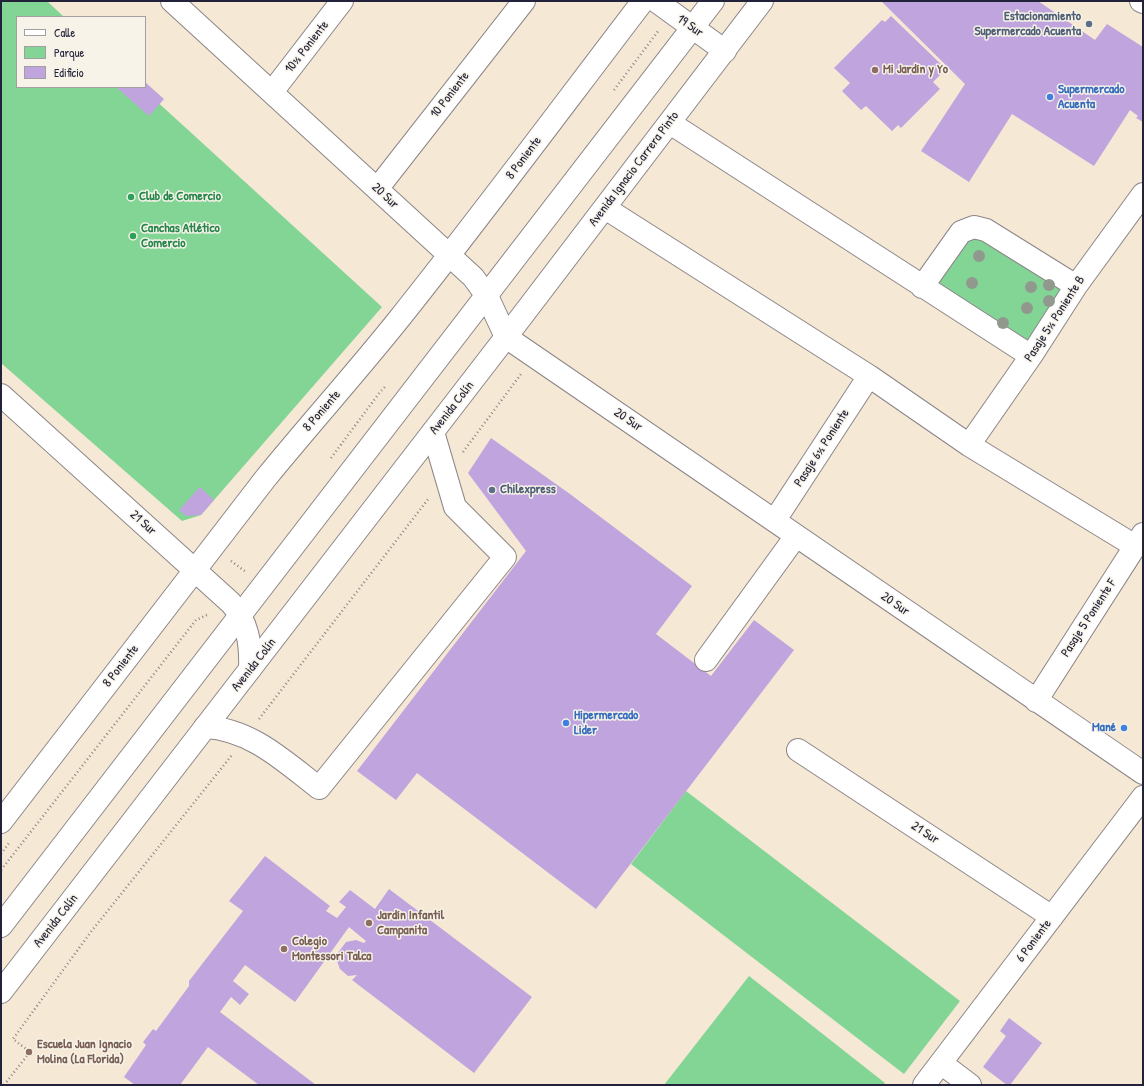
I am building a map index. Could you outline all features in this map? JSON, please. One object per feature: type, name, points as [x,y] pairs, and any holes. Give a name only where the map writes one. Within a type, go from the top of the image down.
[{"type":"street","name":"20 Sur","points":[[172,1],[473,277],[487,296],[506,337],[1143,773]]},
{"type":"street","name":"10½ Poniente","points":[[272,92],[342,1]]},
{"type":"street","name":"10 Poniente","points":[[377,189],[524,1]]},
{"type":"street","name":"8 Poniente","points":[[1,822],[298,438],[365,361],[449,255],[643,1]]},
{"type":"street","points":[[1,926],[236,608],[487,296],[713,1]]},
{"type":"street","name":"Avenida Ignacio Carrera Pinto","points":[[506,337],[762,1]]},
{"type":"street","name":"19 Sur","points":[[664,7],[725,51]]},
{"type":"street","points":[[670,122],[922,287],[1031,356]]},
{"type":"street","name":"Pasaje 5½ Poniente B","points":[[969,445],[1031,356],[1076,286],[1143,194]]},
{"type":"street","points":[[604,208],[869,376],[969,445],[1139,540]]},
{"type":"street","points":[[922,287],[961,232],[974,227],[986,230],[1076,286]]},
{"type":"street","name":"Avenida Colín","points":[[1,992],[506,337]]},
{"type":"street","name":"Pasaje 6½ Poniente","points":[[775,520],[869,376]]},
{"type":"street","name":"21 Sur","points":[[1,395],[236,608],[249,638],[251,654],[250,669]]},
{"type":"street","points":[[205,727],[229,730],[252,740],[265,747],[319,788],[505,557],[455,507],[433,432]]},
{"type":"street","points":[[706,660],[796,536]]},
{"type":"street","name":"Pasaje 5 Poniente F","points":[[1036,701],[1139,540]]},
{"type":"street","name":"21 Sur","points":[[798,750],[1052,917]]},
{"type":"street","name":"6 Poniente","points":[[924,1085],[1143,797]]},
{"type":"street","points":[[941,1063],[970,1085]]},
{"type":"path","points":[[611,94],[664,7]]},
{"type":"path","points":[[330,459],[380,392],[390,383]]},
{"type":"path","points":[[1,870],[196,620],[236,608]]},
{"type":"green space","name":"Club de Comercio","points":[[1,1],[47,1],[63,16],[16,16],[16,88],[142,88],[382,307],[201,515],[182,521],[1,363]]},
{"type":"green space","points":[[970,238],[982,238],[1064,289],[1035,341],[1022,340],[941,288],[939,282]]},
{"type":"green space","points":[[686,791],[960,1001],[904,1074],[631,864]]},
{"type":"green space","points":[[749,976],[885,1083],[883,1085],[664,1085]]},
{"type":"building","name":"Supermercado Acuenta","points":[[881,1],[1038,1],[1095,40],[1107,24],[1143,47],[1143,122],[1136,118],[1138,116],[1130,110],[1094,166],[1012,114],[969,182],[921,151],[965,84]]},
{"type":"building","points":[[891,16],[946,69],[933,82],[940,89],[901,128],[898,125],[892,131],[866,106],[861,110],[842,91],[850,83],[834,68],[882,20],[885,22]]},
{"type":"building","points":[[146,83],[164,99],[149,116],[117,88],[146,88]]},
{"type":"building","name":"Hipermercado Lider","points":[[491,438],[570,494],[692,586],[656,634],[711,676],[754,620],[794,650],[596,909],[417,773],[396,800],[357,771],[526,551],[468,473]]},
{"type":"building","points":[[200,487],[214,500],[201,515],[186,516],[179,510]]},
{"type":"building","points":[[265,856],[330,906],[326,911],[337,918],[346,907],[339,902],[350,890],[375,909],[389,889],[532,997],[474,1073],[352,980],[357,975],[348,976],[340,969],[337,961],[337,954],[346,942],[356,940],[364,943],[366,941],[349,927],[295,1002],[245,965],[233,981],[249,994],[240,1005],[231,997],[220,1012],[316,1085],[259,1085],[208,1047],[180,1085],[135,1085],[124,1077],[146,1045],[143,1042],[153,1029],[156,1031],[189,986],[189,981],[243,911],[229,901]]},
{"type":"building","points":[[1009,1018],[1042,1043],[1010,1085],[1007,1085],[983,1067],[1006,1036],[1000,1031]]},
{"type":"place","name":"Estacionamiento Supermercado Acuenta","points":[[1089,24]]},
{"type":"place","name":"Mi Jardín y Yo","points":[[875,70]]},
{"type":"place","name":"Supermercado Acuenta","points":[[1050,97]]},
{"type":"place","name":"Club de Comercio","points":[[131,197]]},
{"type":"place","name":"Canchas Atlético Comercio","points":[[133,236]]},
{"type":"place","name":"Chilexpress","points":[[492,490]]},
{"type":"place","name":"Hipermercado Lider","points":[[566,723]]},
{"type":"place","name":"Mané","points":[[1124,728]]},
{"type":"place","name":"Jardín Infantil Campanita","points":[[369,923]]},
{"type":"place","name":"Colegio Montessori Talca","points":[[284,949]]},
{"type":"place","name":"Escuela Juan Ignacio Molina (La Florida)","points":[[29,1052]]}]
